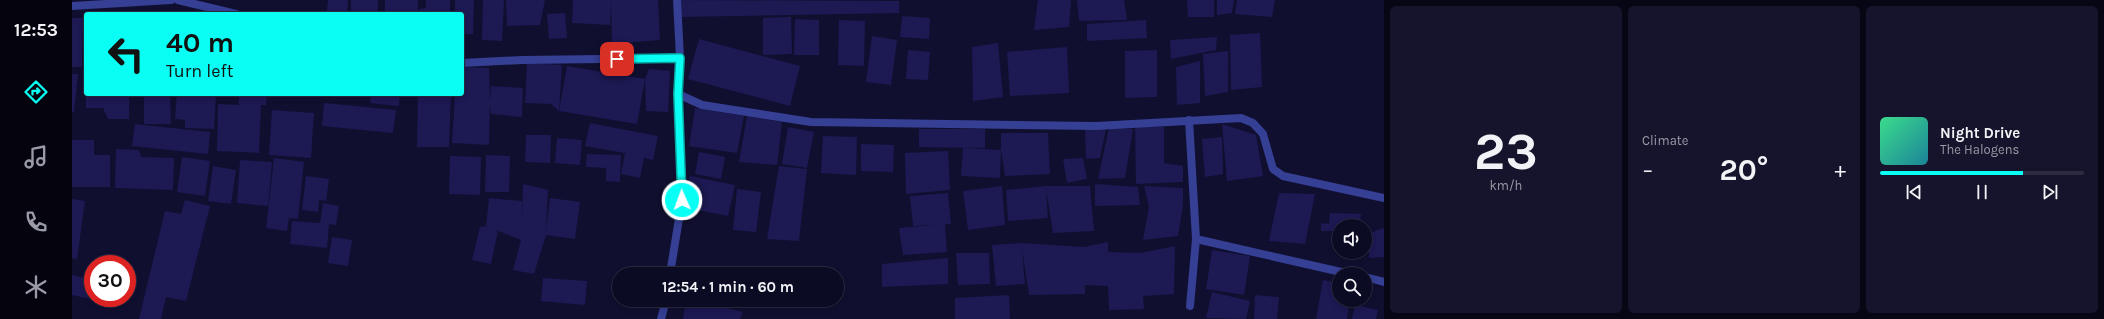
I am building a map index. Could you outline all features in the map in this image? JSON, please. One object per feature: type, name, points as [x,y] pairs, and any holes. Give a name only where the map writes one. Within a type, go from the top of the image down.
[{"type":"street","points":[[72,6],[171,0]]},
{"type":"street","points":[[178,0],[228,12]]},
{"type":"street","points":[[671,267],[682,200],[678,94],[680,58],[677,0]]},
{"type":"street","points":[[464,63],[522,60],[680,58]]},
{"type":"street","points":[[678,94],[702,105],[811,122],[1096,126],[1242,118],[1252,123],[1263,134],[1273,169],[1283,176],[1384,198]]},
{"type":"street","points":[[1188,120],[1196,239],[1190,306]]},
{"type":"street","points":[[1196,239],[1332,270]]},
{"type":"street","points":[[1372,279],[1384,282]]},
{"type":"street","points":[[661,319],[664,307]]},
{"type":"building","points":[[328,0],[348,0],[347,12],[327,11]]},
{"type":"building","points":[[351,0],[378,0],[378,12],[351,12]]},
{"type":"building","points":[[385,0],[418,0],[418,12],[385,12]]},
{"type":"building","points":[[426,0],[450,0],[450,12],[419,12],[419,9],[426,8]]},
{"type":"building","points":[[455,0],[474,0],[473,34],[464,34],[464,12],[455,12]]},
{"type":"building","points":[[483,0],[504,0],[502,41],[482,40]]},
{"type":"building","points":[[506,0],[545,0],[540,25],[507,26]]},
{"type":"building","points":[[573,0],[658,0],[660,40],[612,44],[611,2],[610,25],[572,23]]},
{"type":"building","points":[[680,0],[899,1],[899,13],[681,17]]},
{"type":"building","points":[[1038,0],[1071,0],[1069,27],[1034,30]]},
{"type":"building","points":[[1077,0],[1124,0],[1127,20],[1079,21]]},
{"type":"building","points":[[1187,0],[1214,0],[1214,17],[1188,17]]},
{"type":"building","points":[[1217,0],[1234,0],[1232,13],[1217,15]]},
{"type":"building","points":[[1237,0],[1275,0],[1272,17],[1235,14]]},
{"type":"building","points":[[565,13],[567,38],[549,39],[547,14]]},
{"type":"building","points":[[902,16],[930,18],[929,39],[900,37]]},
{"type":"building","points":[[791,17],[792,54],[763,55],[763,18]]},
{"type":"building","points":[[72,18],[83,18],[82,67],[72,67]]},
{"type":"building","points":[[795,19],[819,20],[819,55],[794,55]]},
{"type":"building","points":[[839,20],[865,21],[864,66],[838,65]]},
{"type":"building","points":[[1146,20],[1147,38],[1087,41],[1087,24]]},
{"type":"building","points":[[1260,33],[1262,87],[1231,90],[1230,35]]},
{"type":"building","points":[[872,36],[897,40],[891,85],[866,82]]},
{"type":"building","points":[[1217,37],[1216,50],[1171,59],[1170,40]]},
{"type":"building","points":[[699,39],[800,66],[790,106],[688,79]]},
{"type":"building","points":[[998,43],[1003,97],[973,101],[972,47]]},
{"type":"building","points":[[1067,47],[1069,93],[1010,96],[1007,52]]},
{"type":"building","points":[[908,50],[930,52],[928,80],[906,79]]},
{"type":"building","points":[[1157,50],[1157,97],[1125,98],[1125,51]]},
{"type":"building","points":[[1228,51],[1228,92],[1205,96],[1203,54]]},
{"type":"building","points":[[1200,61],[1200,103],[1177,105],[1176,67]]},
{"type":"building","points":[[527,63],[562,65],[559,111],[551,104],[525,103]]},
{"type":"building","points":[[567,66],[645,79],[637,124],[559,111]]},
{"type":"building","points":[[464,67],[489,68],[490,101],[491,86],[523,88],[522,117],[491,114],[490,104],[489,145],[452,143],[455,96],[464,96]]},
{"type":"building","points":[[649,69],[670,71],[668,112],[646,111],[645,79]]},
{"type":"building","points":[[72,74],[78,74],[74,112],[72,112]]},
{"type":"building","points":[[86,96],[129,96],[129,119],[108,119],[103,108],[86,108]]},
{"type":"building","points":[[144,96],[170,96],[171,124],[144,124]]},
{"type":"building","points":[[177,96],[216,96],[214,129],[185,128],[185,120],[175,119]]},
{"type":"building","points":[[239,96],[267,96],[266,105],[261,105],[259,153],[217,151],[218,104],[239,105]]},
{"type":"building","points":[[371,96],[400,96],[399,106],[370,103]]},
{"type":"building","points":[[418,96],[451,96],[449,147],[417,147]]},
{"type":"building","points":[[324,103],[396,110],[393,133],[322,126]]},
{"type":"building","points":[[695,108],[744,116],[737,153],[689,146]]},
{"type":"building","points":[[272,110],[314,113],[311,158],[269,155]]},
{"type":"building","points":[[747,116],[782,122],[777,165],[739,162]]},
{"type":"building","points":[[590,123],[658,136],[653,160],[644,158],[640,178],[621,174],[625,153],[585,146]]},
{"type":"building","points":[[135,124],[210,132],[208,154],[132,146]]},
{"type":"building","points":[[1222,124],[1256,135],[1263,176],[1227,181]]},
{"type":"building","points":[[1135,126],[1164,127],[1164,163],[1183,166],[1183,182],[1136,184]]},
{"type":"building","points":[[788,127],[814,132],[807,168],[782,164]]},
{"type":"building","points":[[1109,128],[1133,129],[1125,178],[1098,179]]},
{"type":"building","points":[[919,129],[985,129],[985,148],[919,147]]},
{"type":"building","points":[[1085,129],[1106,129],[1100,158],[1086,159]]},
{"type":"building","points":[[1001,133],[1048,133],[1050,174],[1005,176],[1001,150]]},
{"type":"building","points":[[526,135],[551,135],[550,163],[525,162]]},
{"type":"building","points":[[823,136],[857,137],[856,175],[821,173]]},
{"type":"building","points":[[1222,137],[1223,174],[1205,177],[1202,139]]},
{"type":"building","points":[[557,138],[582,140],[580,165],[555,163]]},
{"type":"building","points":[[72,140],[94,140],[94,155],[110,155],[110,187],[72,187]]},
{"type":"building","points":[[861,144],[894,145],[893,172],[861,171]]},
{"type":"building","points":[[963,148],[1001,150],[1000,178],[961,176]]},
{"type":"building","points":[[116,149],[139,150],[141,157],[174,158],[173,190],[115,188]]},
{"type":"building","points":[[948,151],[950,190],[906,194],[905,153]]},
{"type":"building","points":[[699,152],[725,157],[721,179],[695,174]]},
{"type":"building","points":[[587,154],[621,155],[620,182],[606,181],[606,168],[586,167]]},
{"type":"building","points":[[486,155],[510,156],[509,192],[485,192]]},
{"type":"building","points":[[450,156],[481,157],[480,195],[449,194]]},
{"type":"building","points":[[182,157],[210,161],[205,196],[177,192]]},
{"type":"building","points":[[274,158],[304,162],[298,219],[289,218],[287,231],[266,228]]},
{"type":"building","points":[[1083,158],[1087,179],[1067,183],[1063,159]]},
{"type":"building","points":[[240,160],[272,162],[268,206],[237,203]]},
{"type":"building","points":[[213,166],[236,170],[231,204],[208,201]]},
{"type":"building","points":[[779,166],[807,169],[799,241],[767,239]]},
{"type":"building","points":[[306,176],[329,179],[326,201],[319,200],[318,212],[302,210]]},
{"type":"building","points":[[690,176],[735,185],[728,216],[683,207]]},
{"type":"building","points":[[523,184],[548,190],[546,231],[550,198],[580,202],[575,239],[546,235],[534,274],[513,270],[521,240],[491,228],[498,231],[491,264],[472,260],[480,227],[486,226],[489,198],[522,201],[522,219]]},
{"type":"building","points":[[1095,184],[1138,187],[1140,205],[1095,206]]},
{"type":"building","points":[[1002,186],[1005,225],[968,230],[963,191]]},
{"type":"building","points":[[1046,186],[1090,186],[1094,231],[1053,233],[1046,189],[1048,218],[1008,221],[1006,190]]},
{"type":"building","points":[[1144,186],[1183,188],[1183,205],[1178,236],[1143,240],[1149,207]]},
{"type":"building","points":[[737,189],[761,192],[756,232],[733,230]]},
{"type":"building","points":[[948,193],[951,224],[945,224],[947,252],[903,255],[899,228],[933,225],[913,226],[910,196]]},
{"type":"building","points":[[1279,193],[1315,194],[1305,244],[1269,241]]},
{"type":"building","points":[[72,199],[85,201],[77,259],[72,258]]},
{"type":"building","points":[[185,200],[210,206],[186,301],[166,297],[161,319],[139,319],[165,211],[181,214]]},
{"type":"building","points":[[323,203],[339,206],[336,225],[329,224],[327,248],[290,244],[292,221],[320,223]]},
{"type":"building","points":[[1330,213],[1361,214],[1361,219],[1332,219],[1332,231],[1321,231],[1321,223],[1329,224]]},
{"type":"building","points":[[1384,228],[1384,257],[1372,258],[1372,232]]},
{"type":"building","points":[[332,237],[352,240],[348,266],[328,263]]},
{"type":"building","points":[[1108,242],[1108,252],[1140,253],[1175,246],[1174,294],[1143,296],[1144,309],[1109,310],[1108,286],[1085,285],[1085,294],[1029,295],[1022,249],[1025,284],[996,286],[992,245],[1021,243],[1084,247]]},
{"type":"building","points":[[1212,250],[1250,256],[1244,295],[1206,289]]},
{"type":"building","points":[[956,253],[989,253],[990,284],[958,285]]},
{"type":"building","points":[[948,258],[948,284],[882,287],[882,264]]},
{"type":"building","points":[[72,275],[84,278],[84,298],[72,295]]},
{"type":"building","points":[[543,278],[587,281],[585,305],[541,301]]},
{"type":"building","points":[[1323,280],[1332,282],[1332,307],[1349,307],[1347,319],[1316,319]]},
{"type":"building","points":[[1212,292],[1250,301],[1246,319],[1206,318]]},
{"type":"building","points":[[1009,295],[1010,319],[955,319],[955,298]]},
{"type":"building","points":[[1255,295],[1279,297],[1277,319],[1254,319]]},
{"type":"building","points":[[685,307],[724,307],[743,312],[740,319],[683,319]]},
{"type":"building","points":[[1355,307],[1364,307],[1378,310],[1376,319],[1352,319]]},
{"type":"route","points":[[617,59],[680,58],[678,94],[682,200]]}]
